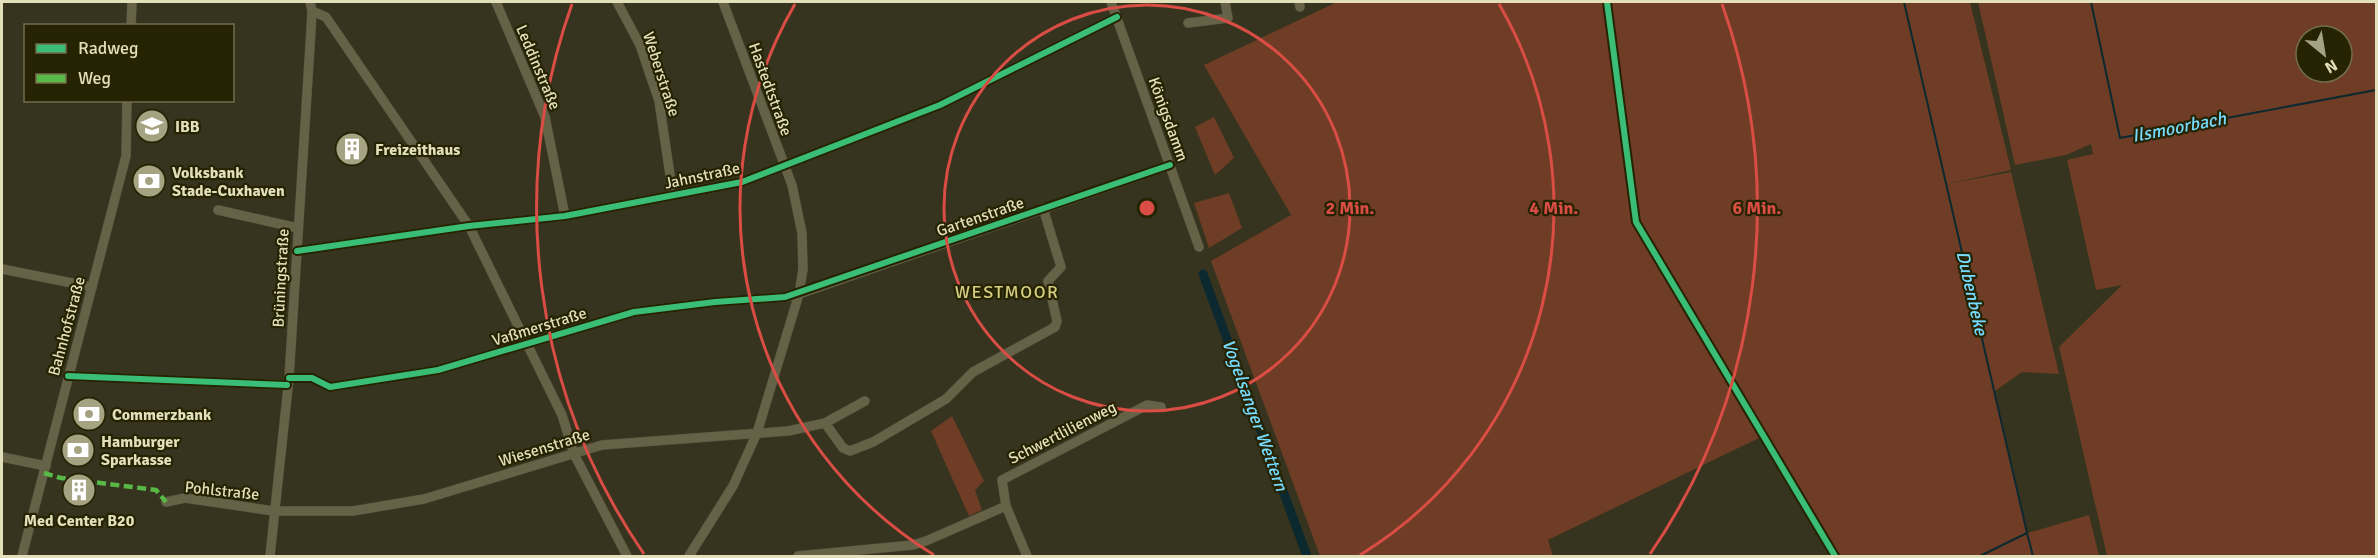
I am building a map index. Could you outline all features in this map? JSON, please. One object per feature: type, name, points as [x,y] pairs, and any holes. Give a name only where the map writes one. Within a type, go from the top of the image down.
[{"type":"street","points":[[130,24],[132,2]]},
{"type":"street","name":"Leddinstraße","points":[[496,2],[545,117],[565,216]]},
{"type":"street","name":"Weberstraße","points":[[617,2],[640,45],[659,101],[673,195]]},
{"type":"street","name":"Hastedtstraße","points":[[723,2],[792,185],[802,233],[803,269],[798,294]]},
{"type":"street","name":"Königsdamm","points":[[1111,2],[1199,247]]},
{"type":"street","points":[[1188,23],[1228,18],[1225,2]]},
{"type":"street","points":[[311,6],[326,16],[469,226],[562,415],[574,454],[627,556]]},
{"type":"street","name":"Brüningstraße","points":[[270,556],[287,385],[297,251],[311,6]]},
{"type":"street","name":"Jahnstraße","points":[[297,251],[469,226],[565,216],[742,182],[940,105],[1117,17]]},
{"type":"street","name":"Bahnhofstraße","points":[[21,556],[126,156],[127,102]]},
{"type":"street","name":"Gartenstraße","points":[[798,294],[1170,165]]},
{"type":"street","points":[[825,423],[843,448],[850,451],[873,442],[939,404],[973,372],[1055,327],[1057,321],[1048,281],[1061,267],[1043,208]]},
{"type":"street","points":[[218,210],[298,228]]},
{"type":"street","points":[[2,269],[92,287]]},
{"type":"street","points":[[690,556],[734,486],[757,433],[798,294]]},
{"type":"street","name":"Vaßmerstraße","points":[[330,387],[438,370],[634,312],[798,294]]},
{"type":"street","points":[[68,376],[287,385]]},
{"type":"street","name":"Wiesenstraße","points":[[274,511],[353,511],[424,499],[602,445],[788,431],[825,423],[865,401]]},
{"type":"street","name":"Schwertlilienweg","points":[[1006,506],[1002,480],[1147,405],[1161,407]]},
{"type":"street","points":[[2,457],[46,466]]},
{"type":"street","name":"Pohlstraße","points":[[166,502],[185,498],[274,511]]},
{"type":"street","points":[[798,556],[913,545],[1006,506],[1027,556]]},
{"type":"shaded area","points":[[1337,2],[1970,2],[2011,170],[1947,184],[2011,172],[2059,374],[2022,372],[1995,391],[2024,519],[2028,533],[2089,515],[2099,556],[1829,556],[1780,456],[1759,438],[1548,540],[1553,556],[1320,556],[1211,261],[1291,215],[1204,65]]},
{"type":"shaded area","points":[[1978,2],[2376,2],[2376,556],[2107,556],[2059,347],[2122,285],[2096,290],[2067,160],[2093,154],[2091,144],[2066,155],[2015,165]]},
{"type":"shaded area","points":[[1214,117],[1234,158],[1215,175],[1195,127]]},
{"type":"shaded area","points":[[1229,193],[1242,228],[1209,248],[1194,203]]},
{"type":"shaded area","points":[[952,416],[984,481],[975,490],[982,510],[969,516],[931,431]]},
{"type":"waterway","name":"Dubenbeke","points":[[1904,2],[2027,533],[1980,556]]},
{"type":"waterway","name":"Ilsmoorbach","points":[[2091,2],[2120,138],[2376,90]]},
{"type":"waterway","name":"Vogelsanger Wettern","points":[[1203,274],[1307,556]]},
{"type":"waterway","points":[[2027,533],[2033,556]]},
{"type":"marked path","points":[[44,473],[61,478],[156,490],[166,502]]},
{"type":"cycle path","points":[[1607,2],[1636,222],[1835,556]]},
{"type":"cycle path","points":[[297,251],[469,226],[565,216],[742,182],[940,105],[1117,17]]},
{"type":"cycle path","points":[[289,378],[312,378],[330,387],[438,370],[634,312],[715,302],[785,297],[1170,165]]},
{"type":"cycle path","points":[[68,376],[287,385]]},
{"type":"place","name":"IBB","points":[[152,126]]},
{"type":"place","name":"Freizeithaus","points":[[352,149]]},
{"type":"place","name":"Volksbank Stade-Cuxhaven","points":[[149,181]]},
{"type":"place","name":"Commerzbank","points":[[89,414]]},
{"type":"place","name":"Hamburger Sparkasse","points":[[78,450]]},
{"type":"place","name":"Med Center B20","points":[[79,490]]},
{"type":"district","name":"WESTMOOR","points":[[1007,292]]}]
